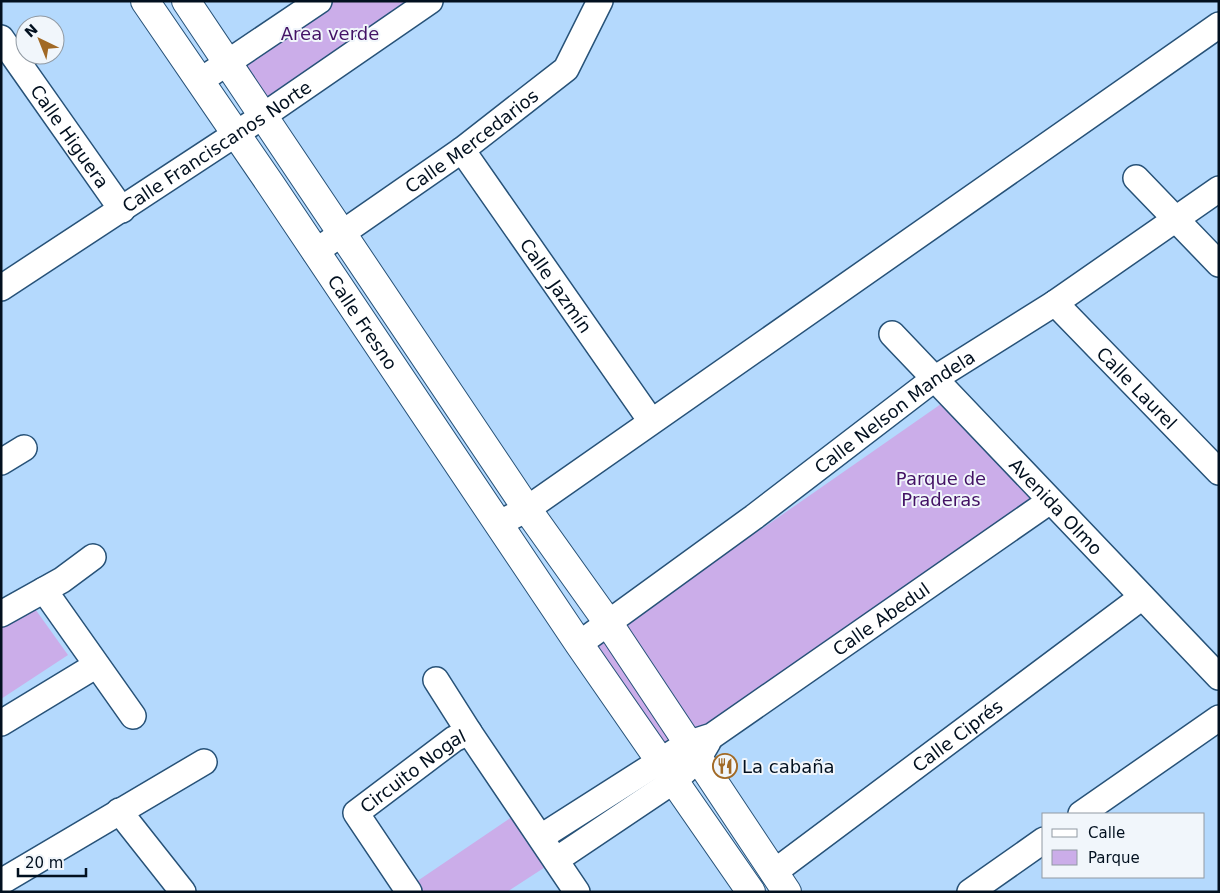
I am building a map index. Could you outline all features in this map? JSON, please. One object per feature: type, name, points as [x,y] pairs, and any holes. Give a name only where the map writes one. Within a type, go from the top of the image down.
[{"type":"street","name":"Calle Fresno","points":[[145,1],[579,644],[751,892]]},
{"type":"street","name":"Calle Fresno","points":[[186,1],[527,508],[699,746],[780,882]]},
{"type":"street","points":[[200,81],[228,64],[318,1]]},
{"type":"street","name":"Calle Franciscanos Norte","points":[[2,285],[122,210],[430,1]]},
{"type":"street","name":"Calle Mercedarios","points":[[315,252],[462,150],[566,69],[600,1]]},
{"type":"street","points":[[498,524],[527,508],[1219,25]]},
{"type":"street","name":"Calle Higuera","points":[[1,38],[122,210]]},
{"type":"street","name":"Calle Jazmín","points":[[462,150],[651,421]]},
{"type":"street","points":[[1136,178],[1219,264]]},
{"type":"street","name":"Calle Nelson Mandela","points":[[579,644],[609,624],[934,379],[1055,303],[1219,189]]},
{"type":"street","name":"Calle Laurel","points":[[1055,303],[1219,472]]},
{"type":"street","name":"Avenida Olmo","points":[[892,334],[1219,677]]},
{"type":"street","points":[[1,462],[24,448]]},
{"type":"street","name":"Calle Abedul","points":[[699,746],[1050,501]]},
{"type":"street","points":[[1,614],[44,590],[93,557]]},
{"type":"street","points":[[44,590],[95,666],[133,716]]},
{"type":"street","name":"Calle Ciprés","points":[[780,882],[1142,597]]},
{"type":"street","points":[[1,722],[95,666]]},
{"type":"street","points":[[436,680],[469,732]]},
{"type":"street","points":[[1082,813],[1219,718]]},
{"type":"street","name":"Circuito Nogal","points":[[409,892],[356,813],[454,739],[469,732],[577,892]]},
{"type":"street","points":[[556,860],[699,746]]},
{"type":"street","points":[[1,882],[204,762]]},
{"type":"street","points":[[541,837],[668,770]]},
{"type":"street","points":[[119,811],[183,892]]},
{"type":"street","points":[[970,892],[1042,841]]},
{"type":"green space","name":"Area verde","points":[[331,1],[422,1],[267,108],[238,65]]},
{"type":"green space","name":"Parque de Praderas","points":[[951,397],[1050,501],[661,759],[580,642],[763,528]]},
{"type":"green space","points":[[33,606],[68,655],[1,699],[1,626]]},
{"type":"green space","points":[[522,810],[556,860],[507,892],[409,892],[407,888]]},
{"type":"place","name":"La cabaña","points":[[725,766]]}]
